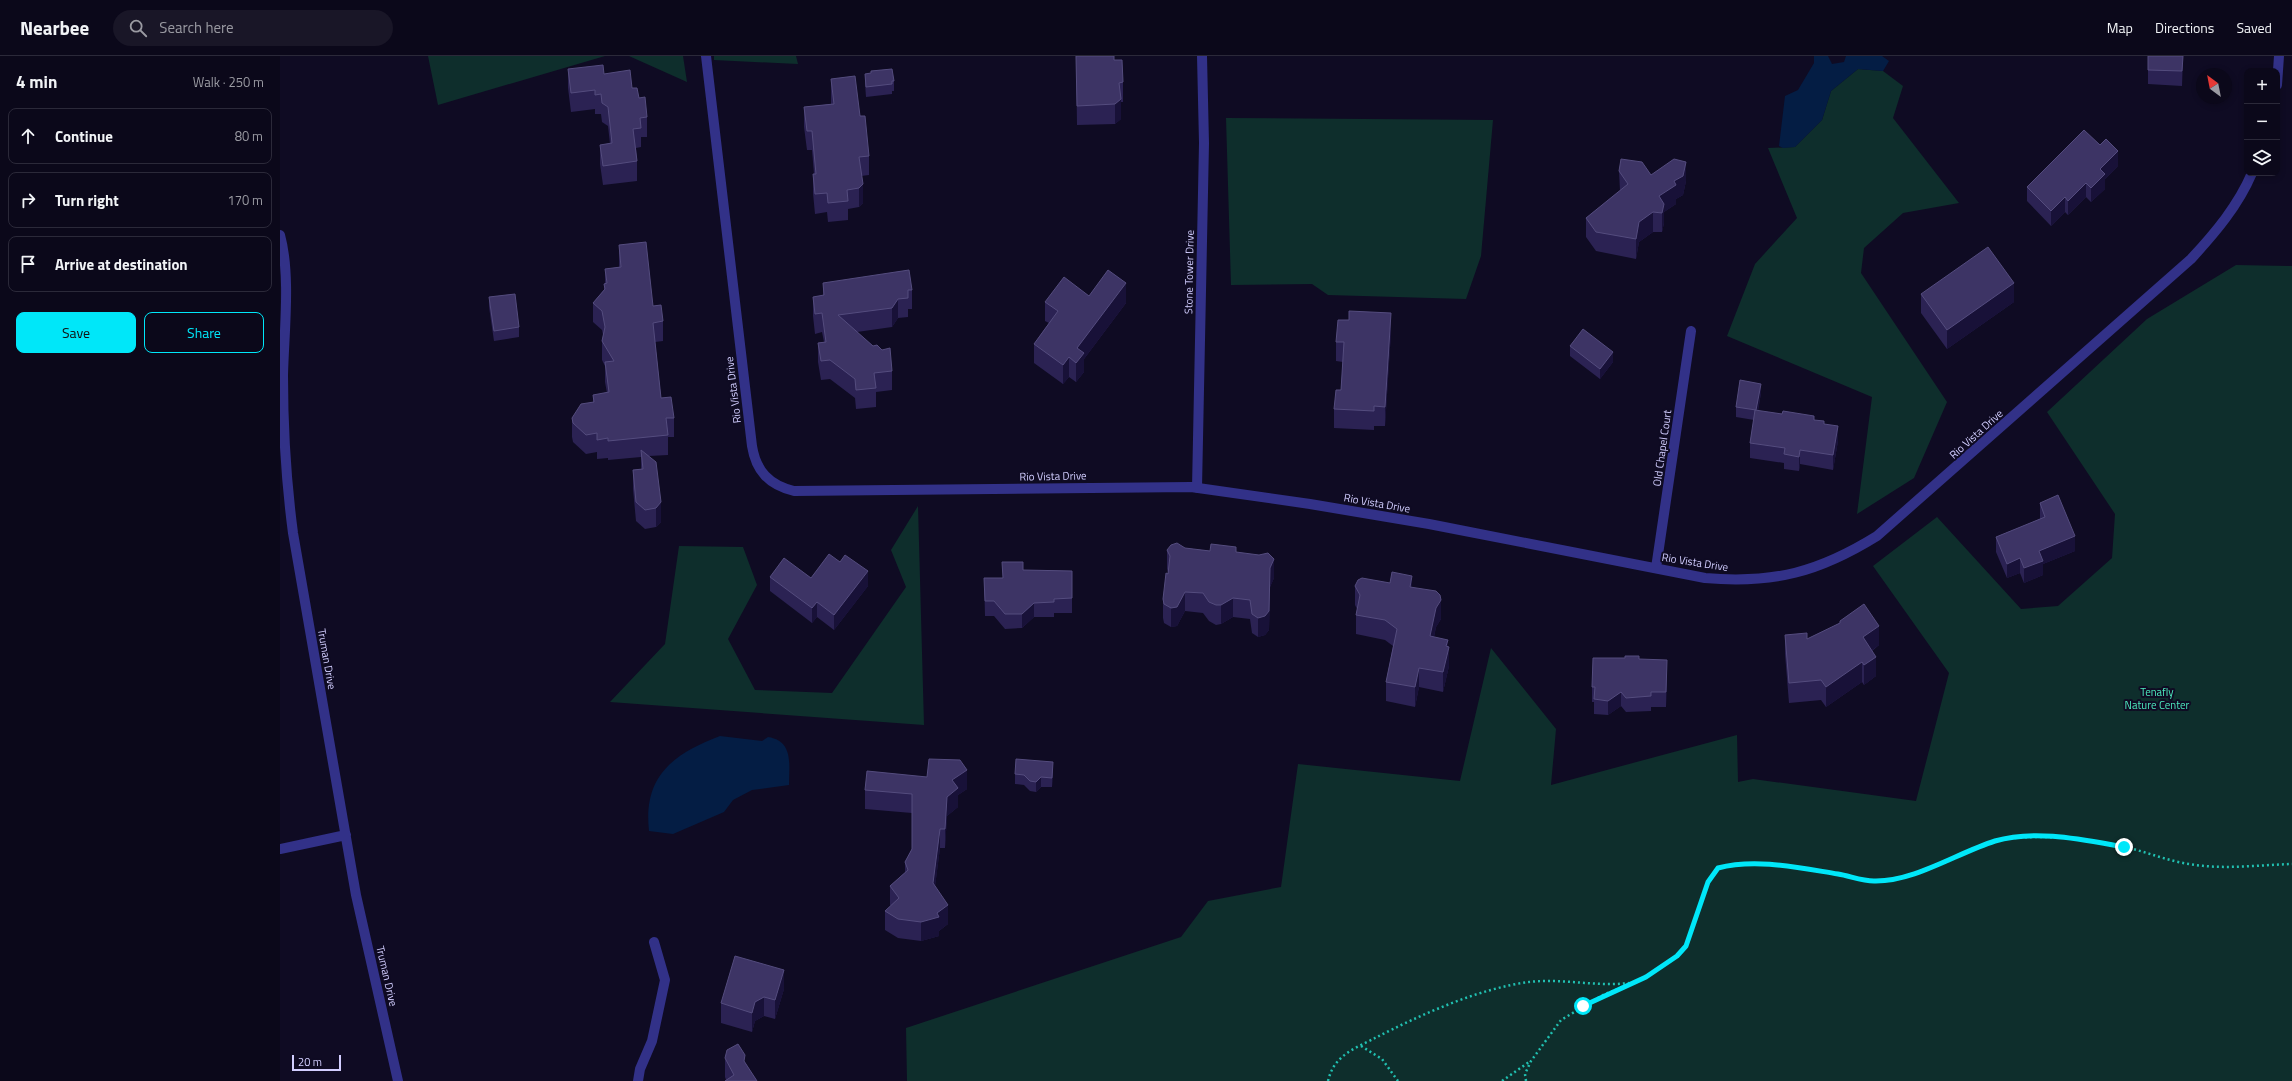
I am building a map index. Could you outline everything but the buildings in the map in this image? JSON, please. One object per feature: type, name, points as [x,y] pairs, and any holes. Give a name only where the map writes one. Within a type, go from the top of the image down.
[{"type":"street","name":"Rio Vista Drive","points":[[706,56],[752,446],[759,470],[769,480],[781,488],[794,490],[1197,488],[1310,504],[1429,524],[1705,578],[1734,580],[1763,579],[1792,575],[1823,565],[1853,551],[1877,536],[2191,259],[2212,236],[2231,211],[2250,176]]},
{"type":"street","name":"Stone Tower Drive","points":[[1197,488],[1204,150],[1202,56]]},
{"type":"street","points":[[2278,68],[2279,56]]},
{"type":"street","name":"Truman Drive","points":[[280,235],[285,270],[283,417],[286,475],[294,540],[356,895],[398,1081]]},
{"type":"street","name":"Old Chapel Court","points":[[1656,568],[1692,332]]},
{"type":"street","points":[[280,849],[346,835]]},
{"type":"street","points":[[638,1081],[640,1069],[652,1042],[665,980],[654,942]]},
{"type":"path","points":[[1526,1081],[1525,1074],[1531,1061],[1561,1020],[1569,1013],[1661,968],[1677,956],[1686,946],[1711,875],[1718,868],[1730,865],[1773,866],[1873,881],[1886,880],[1906,876],[1995,841],[2012,838],[2040,837],[2110,845],[2188,864],[2209,867],[2292,864]]},
{"type":"path","points":[[1328,1081],[1331,1070],[1339,1059],[1361,1046],[1425,1014],[1505,987],[1557,979],[1584,984],[1632,983]]},
{"type":"path","points":[[1361,1046],[1382,1059],[1398,1081]]},
{"type":"path","points":[[1502,1081],[1531,1061]]},
{"type":"green space","points":[[428,56],[605,56],[438,105]]},
{"type":"green space","points":[[629,56],[683,56],[687,82]]},
{"type":"green space","points":[[714,56],[796,56],[798,64],[714,60]]},
{"type":"green space","points":[[1858,69],[1883,71],[1903,86],[1893,118],[1959,203],[1903,213],[1864,248],[1861,273],[1947,402],[1914,478],[1857,514],[1872,397],[1727,336],[1755,264],[1797,218],[1768,148],[1795,147],[1822,120],[1831,91]]},
{"type":"green space","points":[[1226,118],[1493,120],[1481,256],[1466,299],[1328,295],[1312,284],[1231,285]]},
{"type":"green space","name":"Tenafly Nature Center","points":[[2236,265],[2292,266],[2292,1081],[907,1081],[906,1028],[1181,937],[1208,901],[1281,887],[1298,764],[1460,781],[1491,648],[1556,729],[1551,785],[1737,735],[1738,782],[1753,779],[1916,801],[1949,673],[1873,566],[1937,517],[2021,609],[2058,606],[2112,558],[2115,514],[2047,412],[2147,319]]},
{"type":"green space","points":[[918,506],[924,725],[610,702],[665,644],[679,546],[743,547],[757,585],[728,639],[755,690],[832,693],[906,587],[891,550]]},
{"type":"water","points":[[1814,56],[1828,56],[1832,64],[1844,62],[1846,56],[1882,56],[1889,61],[1883,71],[1858,69],[1831,91],[1822,120],[1795,147],[1783,148],[1779,146],[1785,96],[1798,90],[1814,63]]},
{"type":"water","points":[[720,736],[762,741],[768,737],[776,739],[782,743],[788,755],[789,785],[752,790],[733,800],[724,812],[673,834],[649,831],[648,812],[651,795],[656,782],[675,759],[703,743]]},
{"type":"route","points":[[1583,1006],[1603,995],[1646,977],[1677,956],[1686,946],[1692,934],[1694,922],[1708,882],[1711,875],[1718,868],[1730,865],[1751,864],[1839,874],[1873,881],[1906,876],[1995,841],[2012,838],[2040,837],[2066,839],[2124,847]]}]
